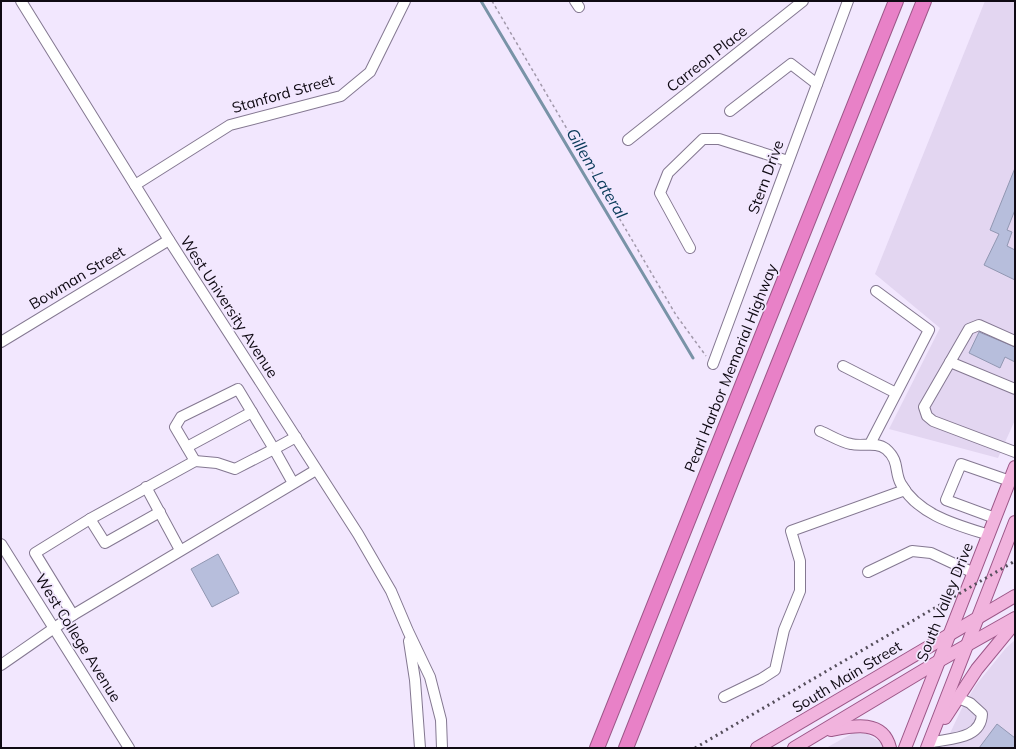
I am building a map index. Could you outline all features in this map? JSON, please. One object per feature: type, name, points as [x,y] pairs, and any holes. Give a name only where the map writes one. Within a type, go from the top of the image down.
[{"type":"highway","name":"Pearl Harbor Memorial Highway","points":[[597,748],[896,1]]},
{"type":"highway","points":[[626,748],[736,467],[924,1]]},
{"type":"main road","name":"South Valley Drive","points":[[905,748],[951,634],[1015,467]]},
{"type":"main road","points":[[928,746],[1015,522]]},
{"type":"main road","name":"South Main Street","points":[[758,748],[1015,596]]},
{"type":"main road","points":[[794,748],[939,661],[968,646],[1015,618]]},
{"type":"main road","points":[[928,746],[990,651],[1015,623]]},
{"type":"main road","points":[[824,731],[854,726],[871,727],[883,735],[890,748]]},
{"type":"street","name":"West University Avenue","points":[[21,1],[169,240],[358,534],[391,591],[430,677],[441,720],[442,748]]},
{"type":"street","name":"Stanford Street","points":[[135,184],[230,125],[341,96],[370,72],[405,1]]},
{"type":"street","name":"Carreon Place","points":[[628,140],[803,1]]},
{"type":"street","name":"Stern Drive","points":[[713,364],[848,1]]},
{"type":"street","points":[[730,111],[791,64],[817,84]]},
{"type":"street","points":[[690,248],[660,193],[668,173],[689,151],[703,139],[719,139],[788,161]]},
{"type":"street","name":"Bowman Street","points":[[1,342],[169,240]]},
{"type":"street","points":[[870,444],[929,330],[876,291]]},
{"type":"street","points":[[1015,341],[979,326],[969,329],[924,407],[927,416],[942,426],[1015,452]]},
{"type":"street","points":[[950,362],[1015,389]]},
{"type":"street","points":[[843,366],[896,394]]},
{"type":"street","points":[[195,460],[175,427],[181,417],[238,389],[293,483]]},
{"type":"street","points":[[187,447],[252,412]]},
{"type":"street","points":[[820,431],[852,445],[870,444],[886,448],[897,461],[900,483],[912,501],[931,513],[956,524],[989,535]]},
{"type":"street","points":[[73,615],[35,553],[90,519],[195,460],[217,462],[235,469],[296,437]]},
{"type":"street","points":[[996,518],[946,500],[961,464],[1010,481]]},
{"type":"street","points":[[1,665],[73,615],[316,470]]},
{"type":"street","points":[[146,487],[180,550]]},
{"type":"street","points":[[724,697],[761,680],[775,670],[784,630],[800,591],[800,561],[791,531],[905,490]]},
{"type":"street","points":[[90,519],[105,543],[160,512]]},
{"type":"street","name":"West College Avenue","points":[[1,544],[129,748]]},
{"type":"street","points":[[868,572],[912,551],[931,553],[974,573]]},
{"type":"street","name":"West University Avenue","points":[[408,631],[415,680],[420,748]]},
{"type":"street","points":[[928,746],[966,736],[974,732],[979,726],[982,714],[970,703],[958,698]]},
{"type":"path","points":[[492,1],[676,315],[713,364]]},
{"type":"shaded area","points":[[985,1],[1015,1],[1015,420],[998,458],[889,429],[940,328],[875,274]]},
{"type":"shaded area","points":[[1015,640],[1015,748],[943,748],[961,710],[976,685],[1006,648]]},
{"type":"shaded area","points":[[853,733],[867,734],[880,742],[883,748],[826,748]]},
{"type":"building","points":[[1015,168],[1015,210],[1007,230],[1012,232],[1007,246],[1015,250],[1015,280],[984,265],[999,234],[990,230]]},
{"type":"building","points":[[979,332],[1015,347],[1015,362],[1005,357],[1000,368],[969,353]]},
{"type":"building","points":[[218,554],[239,593],[212,607],[191,569]]},
{"type":"building","points":[[997,724],[1015,738],[1015,748],[979,748]]},
{"type":"waterway","name":"Gillem Lateral","points":[[481,1],[693,358]]},
{"type":"railway","points":[[695,748],[1015,561]]}]
